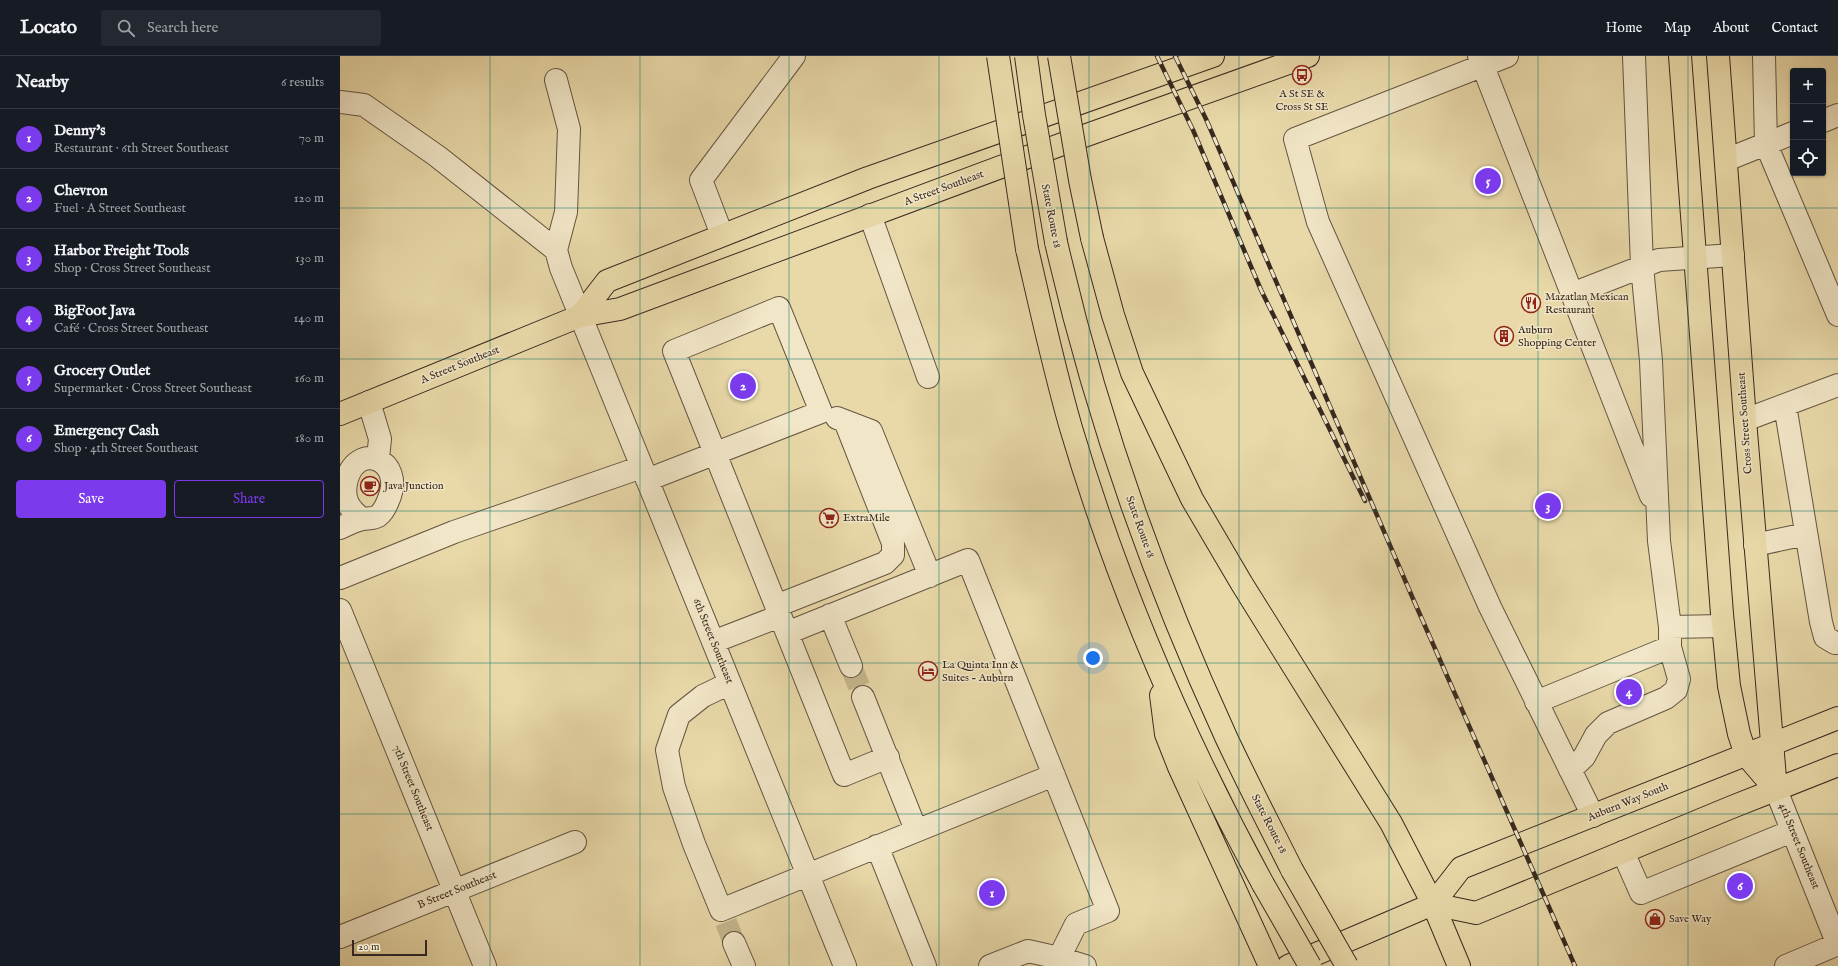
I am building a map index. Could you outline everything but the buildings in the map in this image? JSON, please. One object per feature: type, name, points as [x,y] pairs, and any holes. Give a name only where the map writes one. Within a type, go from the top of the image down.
[{"type":"main road","points":[[998,56],[1027,249],[1052,358],[1071,429],[1116,561],[1177,714],[1263,884],[1310,966]]},
{"type":"main road","name":"State Route 18","points":[[1026,56],[1034,115],[1056,242],[1070,305],[1101,415],[1146,543],[1174,615],[1226,736],[1292,870],[1347,966]]},
{"type":"main road","points":[[1059,56],[1080,180],[1092,238],[1113,315],[1132,373],[1192,499],[1242,584],[1391,823],[1433,904],[1459,966]]},
{"type":"main road","points":[[580,316],[607,281],[722,235],[960,144],[1213,56]]},
{"type":"main road","name":"A Street Southeast","points":[[340,414],[580,316],[620,309],[870,215],[1308,56]]},
{"type":"main road","points":[[1674,56],[1682,87]]},
{"type":"main road","points":[[1680,56],[1723,626],[1733,709],[1746,755]]},
{"type":"main road","name":"Cross Street Southeast","points":[[1718,56],[1745,420],[1776,790]]},
{"type":"main road","points":[[1157,666],[1166,734],[1179,767],[1270,966]]},
{"type":"main road","name":"Auburn Way South","points":[[1288,966],[1433,904],[1461,868],[1838,718]]},
{"type":"main road","name":"4th Street Southeast","points":[[1746,755],[1776,790]]},
{"type":"main road","points":[[1433,904],[1476,913],[1838,765]]},
{"type":"street","points":[[722,235],[701,180],[794,56]]},
{"type":"street","points":[[1507,56],[1481,61],[1295,139],[1318,222],[1486,600],[1593,816]]},
{"type":"street","points":[[1570,770],[1584,757],[1596,735],[1608,724],[1666,698],[1676,690],[1679,679],[1670,637],[1659,541],[1650,361],[1642,266],[1634,56]]},
{"type":"street","points":[[1764,56],[1766,144],[1838,315]]},
{"type":"street","points":[[1481,61],[1658,514]]},
{"type":"street","points":[[340,102],[364,105],[437,156],[556,250],[566,212],[569,129],[556,80]]},
{"type":"street","points":[[1826,120],[1838,115]]},
{"type":"street","points":[[1726,160],[1790,134]]},
{"type":"street","points":[[870,215],[928,377]]},
{"type":"street","name":"6th Street Southeast","points":[[556,250],[561,268],[580,316],[808,874],[839,964]]},
{"type":"street","points":[[1572,294],[1659,260],[1733,255]]},
{"type":"street","points":[[821,412],[779,308],[674,351],[844,774],[888,757]]},
{"type":"street","points":[[1745,420],[1838,385]]},
{"type":"street","points":[[369,402],[380,439],[378,458]]},
{"type":"street","points":[[1785,405],[1823,629],[1826,637],[1835,643],[1838,643]]},
{"type":"street","points":[[340,578],[454,532],[715,454],[821,412],[872,431],[930,576]]},
{"type":"street","points":[[713,642],[781,618],[885,563],[893,555],[893,543],[845,421]]},
{"type":"street","points":[[340,528],[362,519],[371,519],[379,516],[391,495],[392,476],[386,464],[378,458],[366,458],[359,461],[348,476],[345,496],[351,510],[362,519]]},
{"type":"street","points":[[1755,545],[1806,534]]},
{"type":"street","points":[[781,618],[830,615],[968,560],[1108,911],[1076,924],[1059,958]]},
{"type":"street","name":"7th Street Southeast","points":[[340,610],[485,966]]},
{"type":"street","points":[[830,615],[851,666]]},
{"type":"street","points":[[1536,702],[1670,637],[1723,626]]},
{"type":"street","points":[[730,683],[703,696],[678,715],[667,750],[674,787],[694,844],[723,916],[808,874],[1054,775]]},
{"type":"street","points":[[863,697],[916,830]]},
{"type":"street","name":"4th Street Southeast","points":[[1776,790],[1838,944]]},
{"type":"street","points":[[1623,852],[1641,893],[1792,831]]},
{"type":"street","name":"B Street Southeast","points":[[340,937],[575,842]]},
{"type":"street","points":[[877,846],[925,966]]},
{"type":"street","points":[[734,943],[744,966]]},
{"type":"street","points":[[1786,966],[1838,944]]},
{"type":"street","points":[[990,966],[1028,951],[1085,966]]},
{"type":"tunnel","points":[[851,666],[863,697]]},
{"type":"tunnel","points":[[726,922],[734,943]]},
{"type":"railway","points":[[1157,56],[1193,130],[1261,290],[1365,501]]},
{"type":"railway","points":[[1175,56],[1206,119],[1414,601],[1575,966]]},
{"type":"place","name":"A St SE & Cross St SE","points":[[1302,75]]},
{"type":"place","name":"Grocery Outlet","points":[[1488,181]]},
{"type":"place","name":"Mazatlan Mexican Restaurant","points":[[1531,303]]},
{"type":"place","name":"Auburn Shopping Center","points":[[1504,336]]},
{"type":"place","name":"Chevron","points":[[743,386]]},
{"type":"place","name":"Java Junction","points":[[370,486]]},
{"type":"place","name":"Harbor Freight Tools","points":[[1548,506]]},
{"type":"place","name":"ExtraMile","points":[[829,518]]},
{"type":"place","name":"La Quinta Inn & Suites - Auburn","points":[[928,671]]},
{"type":"place","name":"BigFoot Java","points":[[1629,692]]},
{"type":"place","name":"Emergency Cash","points":[[1740,886]]},
{"type":"place","name":"Denny's","points":[[992,893]]},
{"type":"place","name":"Save Way","points":[[1655,919]]}]
